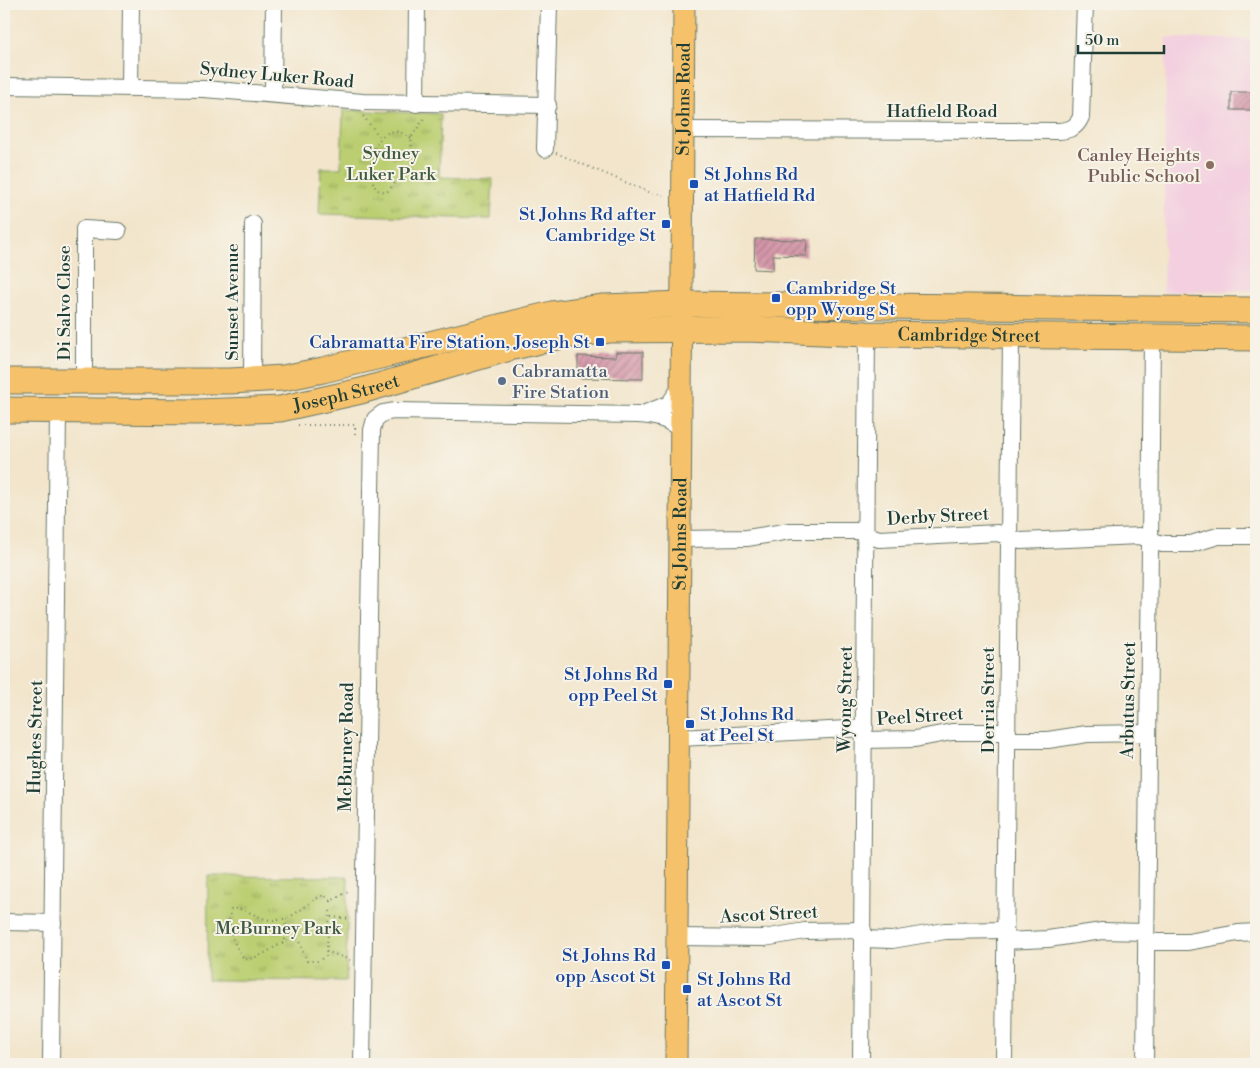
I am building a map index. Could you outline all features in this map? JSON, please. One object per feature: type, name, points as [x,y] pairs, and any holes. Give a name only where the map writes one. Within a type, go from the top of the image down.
[{"type":"highway","name":"Cambridge Street","points":[[682,304],[1256,310]]},
{"type":"highway","name":"Joseph Street","points":[[4,381],[252,380],[316,372],[552,314],[604,307],[682,304]]},
{"type":"highway","name":"Cambridge Street","points":[[682,329],[748,328],[867,334],[1256,338]]},
{"type":"highway","name":"Joseph Street","points":[[4,410],[215,412],[280,409],[360,391],[513,347],[557,337],[610,330],[682,329]]},
{"type":"main road","name":"St Johns Road","points":[[676,1064],[680,738],[684,4]]},
{"type":"street","points":[[130,87],[131,4]]},
{"type":"street","points":[[273,93],[274,4]]},
{"type":"street","points":[[418,4],[423,104]]},
{"type":"street","points":[[545,149],[548,105],[549,4]]},
{"type":"street","name":"Hatfield Road","points":[[683,130],[1059,132],[1071,130],[1078,124],[1081,117],[1084,4]]},
{"type":"street","name":"Sydney Luker Road","points":[[4,86],[204,89],[273,93],[363,102],[548,105]]},
{"type":"street","name":"Sunset Avenue","points":[[252,380],[253,224]]},
{"type":"street","name":"Di Salvo Close","points":[[84,381],[84,229],[118,231]]},
{"type":"street","name":"Wyong Street","points":[[861,1064],[867,535],[867,334]]},
{"type":"street","name":"Derria Street","points":[[1004,1064],[1011,336]]},
{"type":"street","name":"Arbutus Street","points":[[1145,1064],[1152,337]]},
{"type":"street","name":"Joseph Street","points":[[638,415],[669,404],[682,385]]},
{"type":"street","name":"Hughes Street","points":[[51,1064],[58,411]]},
{"type":"street","name":"Joseph Street","points":[[372,430],[375,419],[383,413],[394,411],[657,416],[674,424],[682,431]]},
{"type":"street","name":"McBurney Road","points":[[362,1064],[362,965],[372,430]]},
{"type":"street","name":"Derby Street","points":[[680,539],[747,538],[790,531],[856,531],[878,539],[998,533],[1020,541],[1140,536],[1162,544],[1191,544],[1218,536],[1256,536]]},
{"type":"street","name":"Peel Street","points":[[680,738],[865,734],[915,739],[952,732],[1048,740],[1087,734],[1148,733]]},
{"type":"street","points":[[4,922],[53,923]]},
{"type":"street","name":"Ascot Street","points":[[677,937],[764,938],[805,931],[863,934],[892,940],[945,931],[1048,939],[1102,931],[1188,942],[1238,933],[1256,932]]},
{"type":"path","points":[[363,102],[363,118],[380,138]]},
{"type":"path","points":[[411,138],[406,134],[397,132],[387,133],[380,138],[370,160],[369,174],[377,190],[387,192],[413,162],[411,138],[421,126],[423,104]]},
{"type":"path","points":[[545,149],[651,193],[663,195]]},
{"type":"path","points":[[355,425],[355,438]]},
{"type":"path","points":[[331,901],[364,885]]},
{"type":"path","points":[[324,895],[331,901],[326,956],[318,961],[307,961],[298,939],[285,940],[254,959],[244,959],[232,942],[228,918],[230,909],[238,908],[272,920],[286,919],[316,898],[324,895]]},
{"type":"path","points":[[330,917],[363,919]]},
{"type":"path","points":[[285,940],[286,919]]},
{"type":"path","points":[[326,951],[362,965]]},
{"type":"shaded area","name":"Canley Heights Public School","points":[[1166,38],[1256,39],[1256,290],[1163,292]]},
{"type":"green space","name":"Sydney Luker Park","points":[[343,110],[441,114],[439,177],[493,179],[491,219],[319,214],[321,168],[341,168]]},
{"type":"green space","name":"McBurney Park","points":[[208,876],[348,877],[346,981],[207,980]]},
{"type":"building","points":[[1231,92],[1256,92],[1256,110],[1231,110]]},
{"type":"building","points":[[755,239],[807,240],[806,256],[773,255],[773,270],[754,269]]},
{"type":"building","name":"Cabramatta Fire Station","points":[[616,352],[643,352],[643,379],[578,378],[578,356],[616,357]]},
{"type":"place","name":"Canley Heights Public School","points":[[1210,165]]},
{"type":"place","name":"St Johns Rd at Hatfield Rd","points":[[694,184]]},
{"type":"place","name":"St Johns Rd after Cambridge St","points":[[666,224]]},
{"type":"place","name":"Cambridge St opp Wyong St","points":[[776,298]]},
{"type":"place","name":"Cabramatta Fire Station, Joseph St","points":[[600,342]]},
{"type":"place","name":"Cabramatta Fire Station","points":[[502,381]]},
{"type":"place","name":"St Johns Rd opp Peel St","points":[[668,684]]},
{"type":"place","name":"St Johns Rd at Peel St","points":[[690,724]]},
{"type":"place","name":"St Johns Rd opp Ascot St","points":[[666,965]]},
{"type":"place","name":"St Johns Rd at Ascot St","points":[[687,989]]}]
